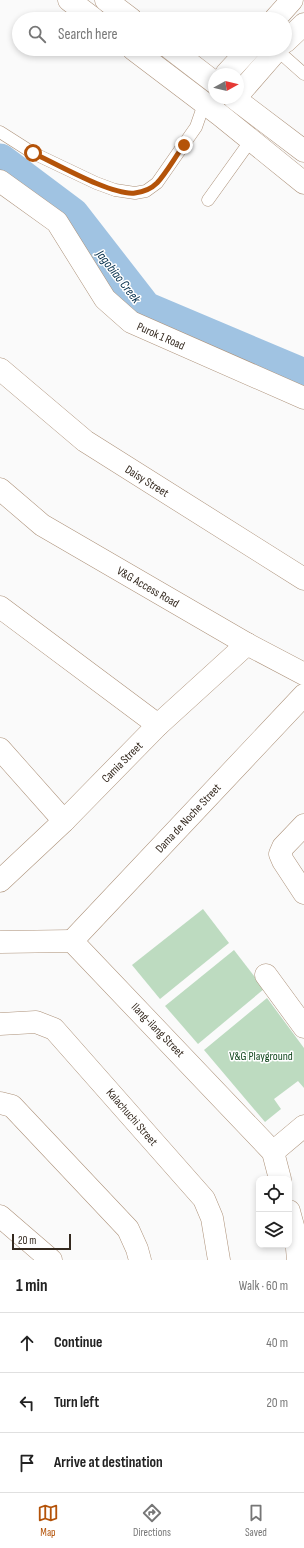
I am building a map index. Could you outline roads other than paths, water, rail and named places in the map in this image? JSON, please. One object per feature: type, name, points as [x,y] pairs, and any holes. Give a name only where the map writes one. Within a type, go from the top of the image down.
[{"type":"street","points":[[69,0],[85,12]]},
{"type":"street","points":[[106,0],[122,12]]},
{"type":"street","points":[[282,12],[292,0]]},
{"type":"street","points":[[292,36],[304,24]]},
{"type":"street","points":[[144,56],[208,99]]},
{"type":"street","points":[[180,56],[208,77]]},
{"type":"street","points":[[232,68],[243,56]]},
{"type":"street","points":[[244,87],[272,56]]},
{"type":"street","points":[[215,104],[251,140],[304,183]]},
{"type":"street","points":[[243,104],[304,151]]},
{"type":"street","name":"Purok 1 Road","points":[[0,181],[57,222],[105,299],[131,322],[304,398]]},
{"type":"street","name":"Daisy Street","points":[[0,369],[85,441],[304,580]]},
{"type":"street","name":"V&G Access Road","points":[[0,489],[42,525],[247,644],[304,674]]},
{"type":"street","points":[[0,607],[158,725]]},
{"type":"street","name":"Camia Street","points":[[0,881],[64,821],[158,725],[247,644]]},
{"type":"street","name":"Dama de Noche Street","points":[[72,941],[304,695]]},
{"type":"street","points":[[0,749],[64,821]]},
{"type":"street","points":[[304,825],[283,847],[280,854],[304,893]]},
{"type":"street","points":[[0,942],[72,941]]},
{"type":"street","name":"Ilang-ilang Street","points":[[72,941],[273,1152],[279,1176]]},
{"type":"street","points":[[266,975],[304,1027]]},
{"type":"street","name":"Kalachuchi Street","points":[[0,1024],[36,1022],[54,1029],[204,1199],[212,1218],[219,1260]]},
{"type":"street","points":[[0,1103],[12,1106],[128,1229],[140,1260]]},
{"type":"street","points":[[273,1152],[304,1126]]},
{"type":"street","points":[[289,1212],[300,1234],[298,1260]]},
{"type":"street","points":[[0,1216],[51,1260]]},
{"type":"lane","points":[[288,56],[304,74]]},
{"type":"lane","points":[[0,132],[33,153],[96,183],[115,190],[134,193],[146,190],[157,183],[212,104]]},
{"type":"lane","points":[[208,200],[251,140]]},
{"type":"waterway","name":"Jagobiao Creek","points":[[0,161],[72,215],[145,309],[304,376]]},
{"type":"park label","name":"V&G Playground","points":[[261,1056]]}]
